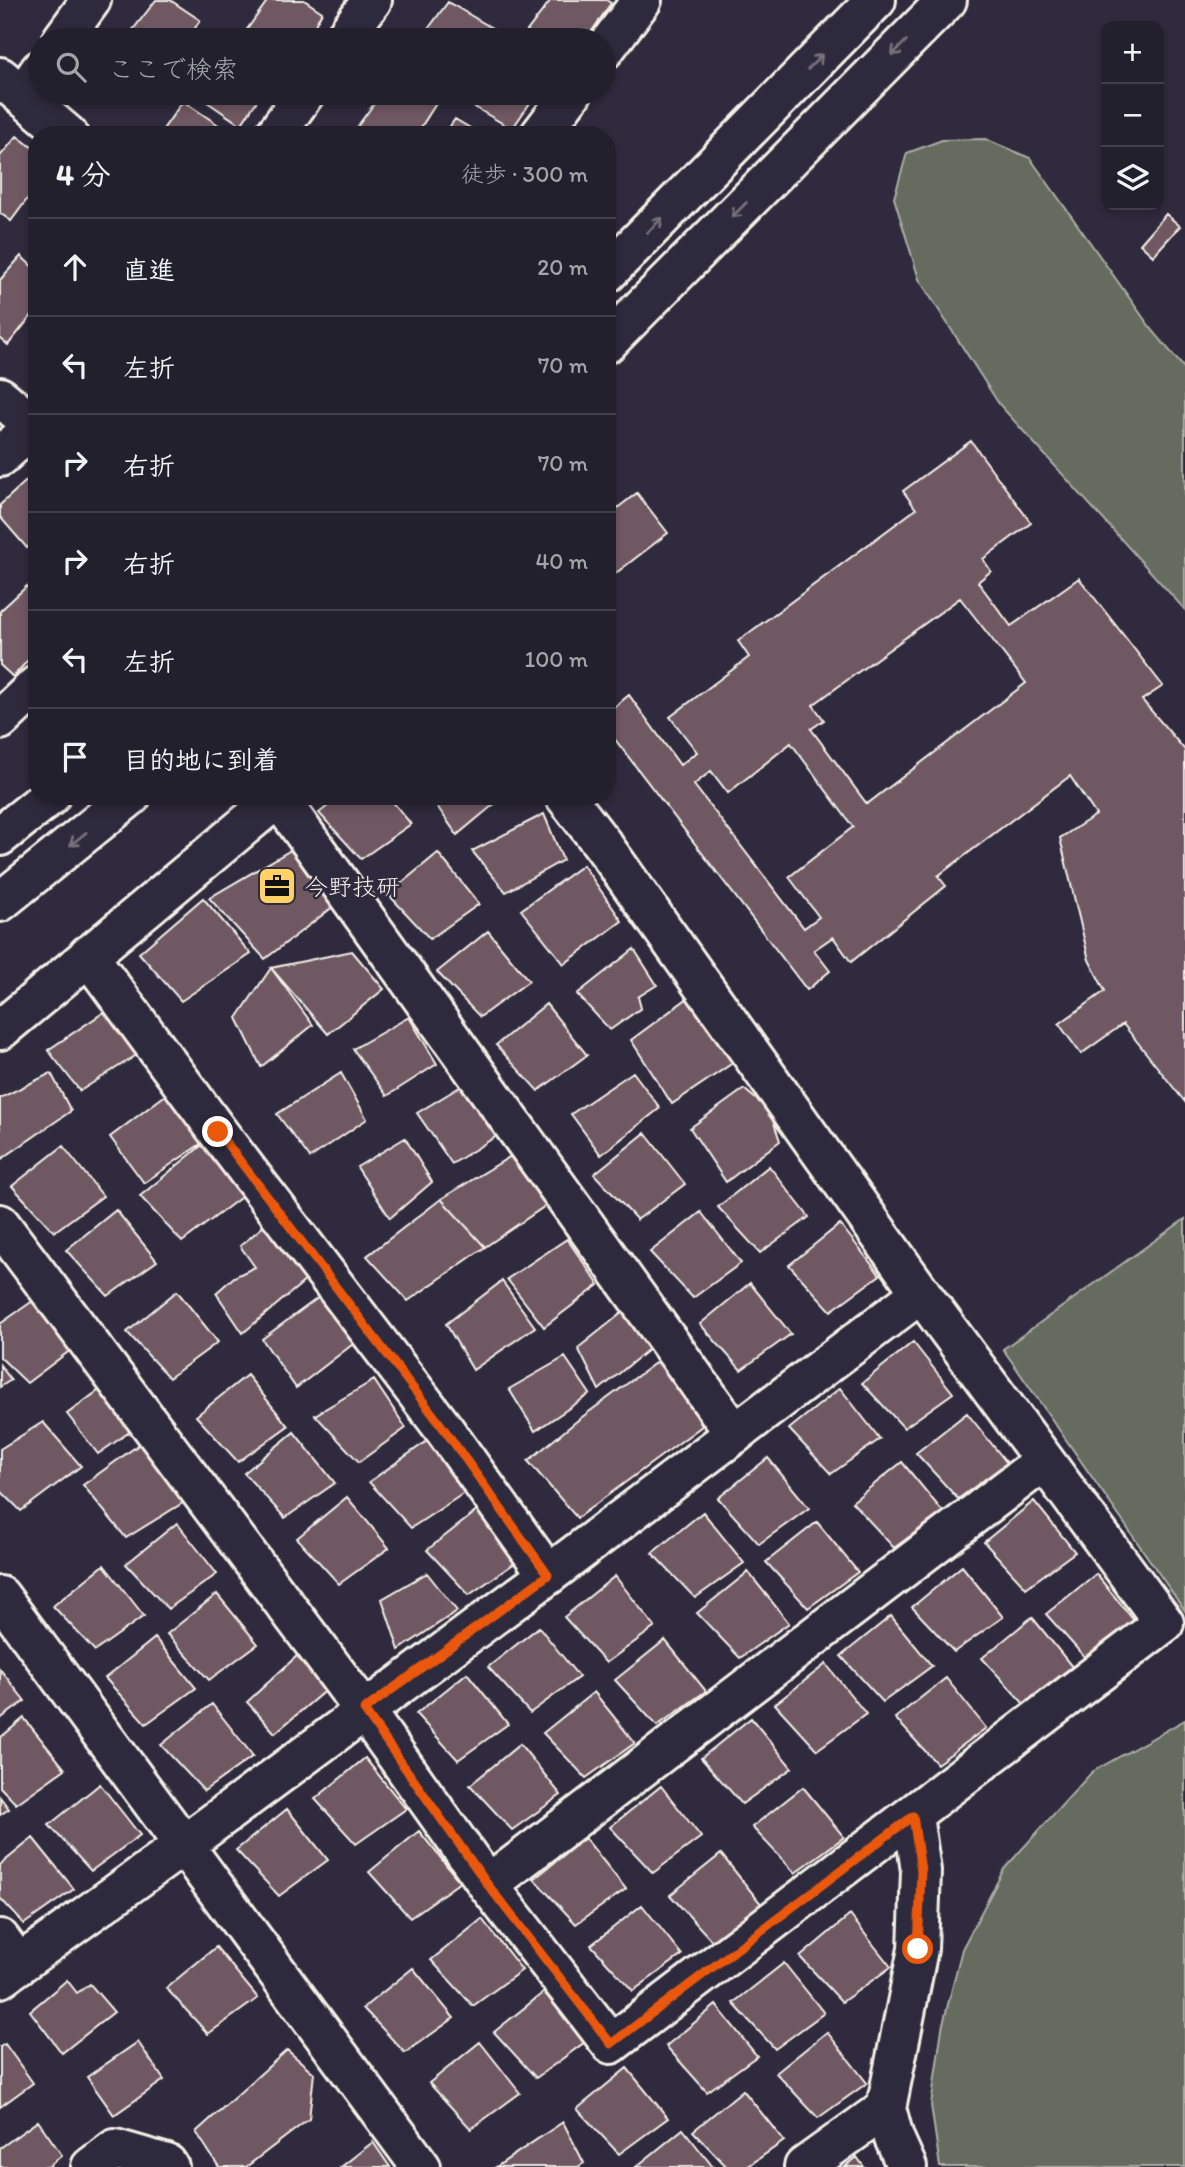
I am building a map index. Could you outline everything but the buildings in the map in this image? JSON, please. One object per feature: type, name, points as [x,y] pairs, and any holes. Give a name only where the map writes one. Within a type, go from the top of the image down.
[{"type":"street","points":[[71,28],[91,0]]},
{"type":"street","points":[[352,28],[372,0]]},
{"type":"street","points":[[616,34],[642,0]]},
{"type":"street","points":[[616,264],[876,0]]},
{"type":"street","points":[[616,334],[947,0]]},
{"type":"street","points":[[42,105],[60,126]]},
{"type":"street","points":[[281,126],[296,105]]},
{"type":"street","points":[[547,126],[563,105]]},
{"type":"street","points":[[0,397],[28,420]]},
{"type":"street","points":[[0,457],[28,434]]},
{"type":"street","points":[[0,720],[28,694]]},
{"type":"street","points":[[0,836],[39,805]]},
{"type":"street","points":[[0,902],[120,805]]},
{"type":"street","points":[[0,1030],[269,805]]},
{"type":"street","points":[[285,805],[735,1434]]},
{"type":"street","points":[[0,1224],[364,1710],[488,1885],[611,2044],[1164,1623],[921,1293],[611,856],[572,805]]},
{"type":"street","points":[[88,956],[444,1429],[548,1575]]},
{"type":"street","points":[[6,1960],[185,1844],[548,1575],[921,1293]]},
{"type":"street","points":[[488,1885],[1044,1461]]},
{"type":"street","points":[[0,1596],[421,2167]]},
{"type":"street","points":[[908,2167],[894,2138],[887,2108],[918,1949],[921,1871],[913,1816]]},
{"type":"street","points":[[804,2167],[887,2108]]},
{"type":"street","points":[[91,2167],[116,2149],[167,2164],[169,2167]]},
{"type":"green space","points":[[985,139],[1030,158],[1150,327],[1185,369],[1185,610],[999,404],[919,279],[894,198],[907,153],[942,140]]},
{"type":"green space","points":[[1185,1219],[1185,1611],[1003,1349]]},
{"type":"green space","points":[[1185,1720],[1185,2167],[940,2167],[931,2105],[942,2028],[962,1949],[1004,1869],[1092,1772]]},
{"type":"place","name":"今野技研","points":[[277,886]]},
{"type":"route","points":[[218,1132],[444,1429],[548,1575],[364,1710],[488,1885],[611,2044],[913,1816],[921,1871],[918,1949]]}]
